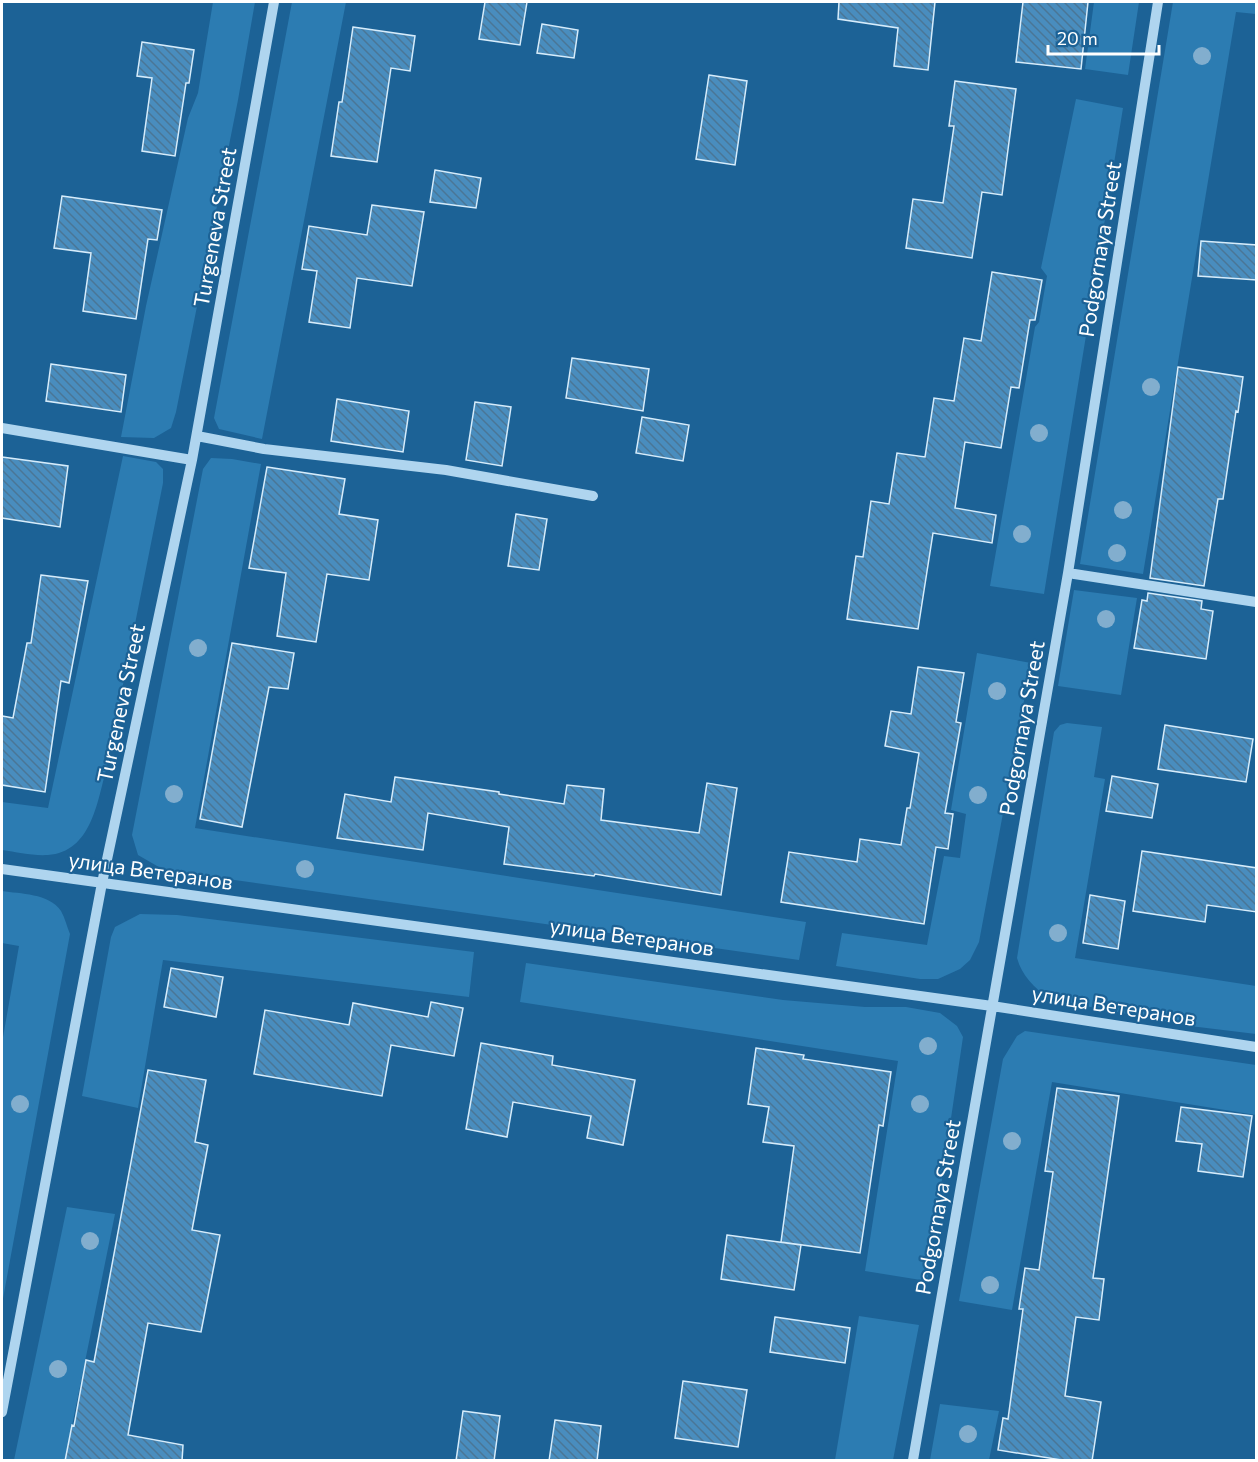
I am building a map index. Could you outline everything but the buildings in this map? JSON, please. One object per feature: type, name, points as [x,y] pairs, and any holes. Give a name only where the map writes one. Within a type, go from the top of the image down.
[{"type":"street","name":"Turgeneva Street","points":[[2,1412],[102,883],[197,436],[274,2]]},
{"type":"street","name":"Podgornaya Street","points":[[913,1461],[1068,573],[1158,2]]},
{"type":"street","points":[[2,428],[192,459]]},
{"type":"street","points":[[197,436],[264,449],[446,470],[592,496]]},
{"type":"street","points":[[1068,573],[1257,602]]},
{"type":"street","name":"улица Ветеранов","points":[[2,869],[992,1005],[1257,1047]]},
{"type":"shaded area","points":[[213,2],[255,2],[238,100],[176,412],[171,428],[154,438],[121,437],[146,306],[188,118],[198,93]]},
{"type":"shaded area","points":[[292,2],[346,2],[262,439],[219,429],[214,418]]},
{"type":"shaded area","points":[[1094,2],[1139,2],[1128,75],[1085,69]]},
{"type":"shaded area","points":[[1173,2],[1256,2],[1256,14],[1236,12],[1143,574],[1080,564]]},
{"type":"shaded area","points":[[1076,99],[1123,108],[1044,594],[990,586],[1035,327],[1039,322],[1047,276],[1041,268]]},
{"type":"shaded area","points":[[123,456],[156,462],[163,469],[163,483],[106,770],[95,811],[83,835],[74,845],[62,852],[42,855],[2,850],[2,802],[48,808]]},
{"type":"shaded area","points":[[211,458],[261,464],[195,828],[806,922],[799,960],[164,870],[138,855],[132,835],[203,469]]},
{"type":"shaded area","points":[[1074,590],[1137,598],[1121,695],[1058,686]]},
{"type":"shaded area","points":[[977,653],[1031,663],[979,942],[970,960],[960,969],[938,979],[920,979],[836,966],[842,933],[927,945],[944,856],[960,858],[966,814],[951,810]]},
{"type":"shaded area","points":[[1067,723],[1102,727],[1094,777],[1105,779],[1075,958],[1256,986],[1256,1034],[1190,1026],[1049,999],[1025,976],[1017,958],[1054,732],[1060,725]]},
{"type":"shaded area","points":[[2,891],[34,895],[56,905],[64,917],[70,934],[2,1304],[2,1043],[19,946],[2,943]]},
{"type":"shaded area","points":[[140,914],[177,915],[474,952],[469,997],[163,960],[138,1108],[82,1096],[111,937],[115,927]]},
{"type":"shaded area","points":[[526,963],[783,1000],[865,1007],[906,1007],[940,1013],[957,1026],[963,1037],[927,1281],[865,1271],[898,1061],[520,1002]]},
{"type":"shaded area","points":[[1025,1031],[1256,1065],[1256,1115],[1052,1082],[1012,1310],[959,1301],[1003,1059],[1017,1036]]},
{"type":"shaded area","points":[[67,1207],[115,1214],[65,1460],[14,1460]]},
{"type":"shaded area","points":[[859,1316],[919,1325],[893,1460],[835,1460]]},
{"type":"shaded area","points":[[940,1404],[999,1411],[989,1460],[930,1460]]}]
